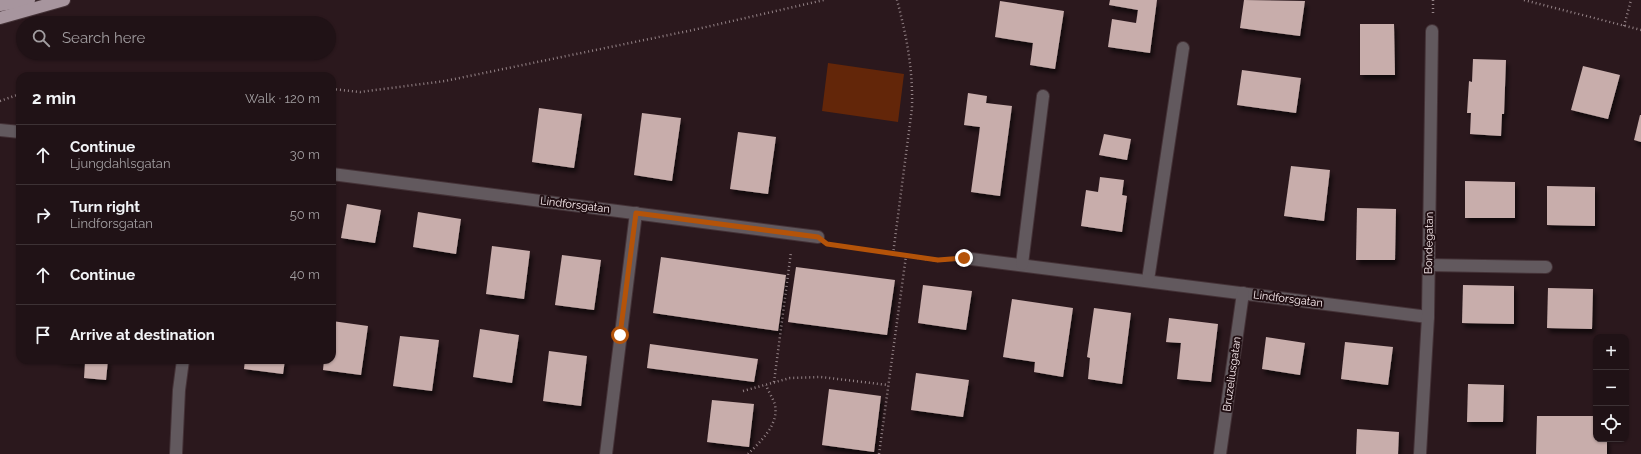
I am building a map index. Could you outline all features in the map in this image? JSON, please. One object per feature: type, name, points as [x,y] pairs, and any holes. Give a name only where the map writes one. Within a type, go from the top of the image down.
[{"type":"main road","points":[[0,5],[29,0]]},
{"type":"main road","points":[[0,18],[64,0]]},
{"type":"street","name":"Bondegatan","points":[[1420,454],[1428,317],[1432,32]]},
{"type":"street","points":[[1148,280],[1183,48]]},
{"type":"street","points":[[1022,264],[1043,96]]},
{"type":"street","points":[[0,130],[16,132]]},
{"type":"street","name":"Lindforsgatan","points":[[336,175],[818,237]]},
{"type":"street","points":[[606,454],[636,213]]},
{"type":"street","name":"Lindforsgatan","points":[[964,258],[1148,280],[1428,317]]},
{"type":"street","points":[[1428,265],[1546,267]]},
{"type":"street","name":"Bruzeliusgatan","points":[[1220,454],[1243,293]]},
{"type":"street","points":[[176,454],[179,390],[182,364]]},
{"type":"path","points":[[336,89],[360,92],[445,80],[693,30],[824,0]]},
{"type":"path","points":[[893,254],[912,108],[910,57],[897,0]]},
{"type":"path","points":[[1524,0],[1641,30]]},
{"type":"path","points":[[1624,26],[1631,0]]},
{"type":"path","points":[[0,101],[16,95]]},
{"type":"path","points":[[774,382],[794,234]]},
{"type":"path","points":[[818,237],[827,244],[906,256],[938,260],[964,258]]},
{"type":"path","points":[[879,454],[906,256]]},
{"type":"path","points":[[743,391],[790,378],[821,377],[888,385]]},
{"type":"path","points":[[748,454],[763,439],[773,424],[775,406],[766,385]]},
{"type":"shaded area","points":[[828,63],[904,74],[898,122],[822,111]]},
{"type":"building","points":[[1110,0],[1157,0],[1150,53],[1108,47],[1112,19],[1136,23],[1138,10],[1109,5]]},
{"type":"building","points":[[1244,0],[1305,1],[1300,36],[1240,28]]},
{"type":"building","points":[[1000,1],[1064,11],[1055,69],[1030,65],[1033,43],[995,37]]},
{"type":"building","points":[[1360,24],[1394,24],[1395,75],[1360,75]]},
{"type":"building","points":[[1473,59],[1506,60],[1504,114],[1502,114],[1501,136],[1470,134],[1471,113],[1467,113],[1469,81],[1472,82]]},
{"type":"building","points":[[1583,66],[1620,75],[1608,119],[1571,110]]},
{"type":"building","points":[[1242,70],[1301,78],[1296,113],[1237,105]]},
{"type":"building","points":[[968,93],[987,96],[986,103],[1012,106],[1000,196],[971,192],[980,127],[964,125]]},
{"type":"building","points":[[539,108],[582,114],[574,168],[532,162]]},
{"type":"building","points":[[642,113],[681,118],[672,181],[634,175]]},
{"type":"building","points":[[1641,115],[1641,142],[1634,140]]},
{"type":"building","points":[[738,132],[776,137],[768,194],[730,189]]},
{"type":"building","points":[[1104,134],[1131,139],[1127,160],[1099,155]]},
{"type":"building","points":[[1291,166],[1330,170],[1324,221],[1284,216]]},
{"type":"building","points":[[1100,177],[1124,180],[1122,195],[1127,196],[1122,232],[1081,226],[1086,190],[1098,192]]},
{"type":"building","points":[[1465,181],[1515,182],[1515,218],[1465,218]]},
{"type":"building","points":[[1547,186],[1595,187],[1595,226],[1547,225]]},
{"type":"building","points":[[347,204],[381,210],[375,243],[341,238]]},
{"type":"building","points":[[1357,208],[1396,209],[1395,260],[1356,260]]},
{"type":"building","points":[[418,212],[461,219],[456,254],[413,247]]},
{"type":"building","points":[[492,246],[530,251],[524,299],[486,294]]},
{"type":"building","points":[[562,255],[601,260],[594,310],[555,305]]},
{"type":"building","points":[[661,257],[786,275],[778,331],[653,313]]},
{"type":"building","points":[[796,267],[895,280],[887,335],[788,322]]},
{"type":"building","points":[[923,285],[972,291],[966,330],[918,323]]},
{"type":"building","points":[[1463,285],[1514,286],[1514,324],[1462,323]]},
{"type":"building","points":[[1548,288],[1593,289],[1592,329],[1547,328]]},
{"type":"building","points":[[1012,299],[1073,308],[1063,377],[1034,372],[1035,362],[1003,357]]},
{"type":"building","points":[[1094,308],[1131,313],[1122,384],[1088,379],[1090,358],[1087,357]]},
{"type":"building","points":[[1169,318],[1218,324],[1211,382],[1177,379],[1181,343],[1166,342]]},
{"type":"building","points":[[336,322],[368,326],[361,375],[323,370],[324,364],[336,364]]},
{"type":"building","points":[[480,329],[519,335],[512,383],[473,377]]},
{"type":"building","points":[[400,336],[439,340],[432,391],[393,386]]},
{"type":"building","points":[[1266,337],[1305,343],[1300,375],[1262,369]]},
{"type":"building","points":[[1345,342],[1393,347],[1388,385],[1341,379]]},
{"type":"building","points":[[650,344],[758,359],[754,382],[647,368]]},
{"type":"building","points":[[549,351],[587,356],[581,406],[543,401]]},
{"type":"building","points":[[85,364],[108,364],[106,380],[84,378]]},
{"type":"building","points":[[245,364],[284,364],[283,374],[244,369]]},
{"type":"building","points":[[916,373],[969,380],[963,417],[911,410]]},
{"type":"building","points":[[1468,384],[1504,385],[1503,422],[1467,422]]},
{"type":"building","points":[[829,389],[881,396],[874,452],[822,445]]},
{"type":"building","points":[[712,400],[754,404],[749,447],[707,442]]},
{"type":"building","points":[[1537,416],[1593,416],[1593,442],[1607,442],[1607,454],[1536,454]]},
{"type":"building","points":[[1357,429],[1399,432],[1398,454],[1356,454]]},
{"type":"route","points":[[620,335],[636,213],[818,237],[827,244],[938,260],[964,258]]}]
